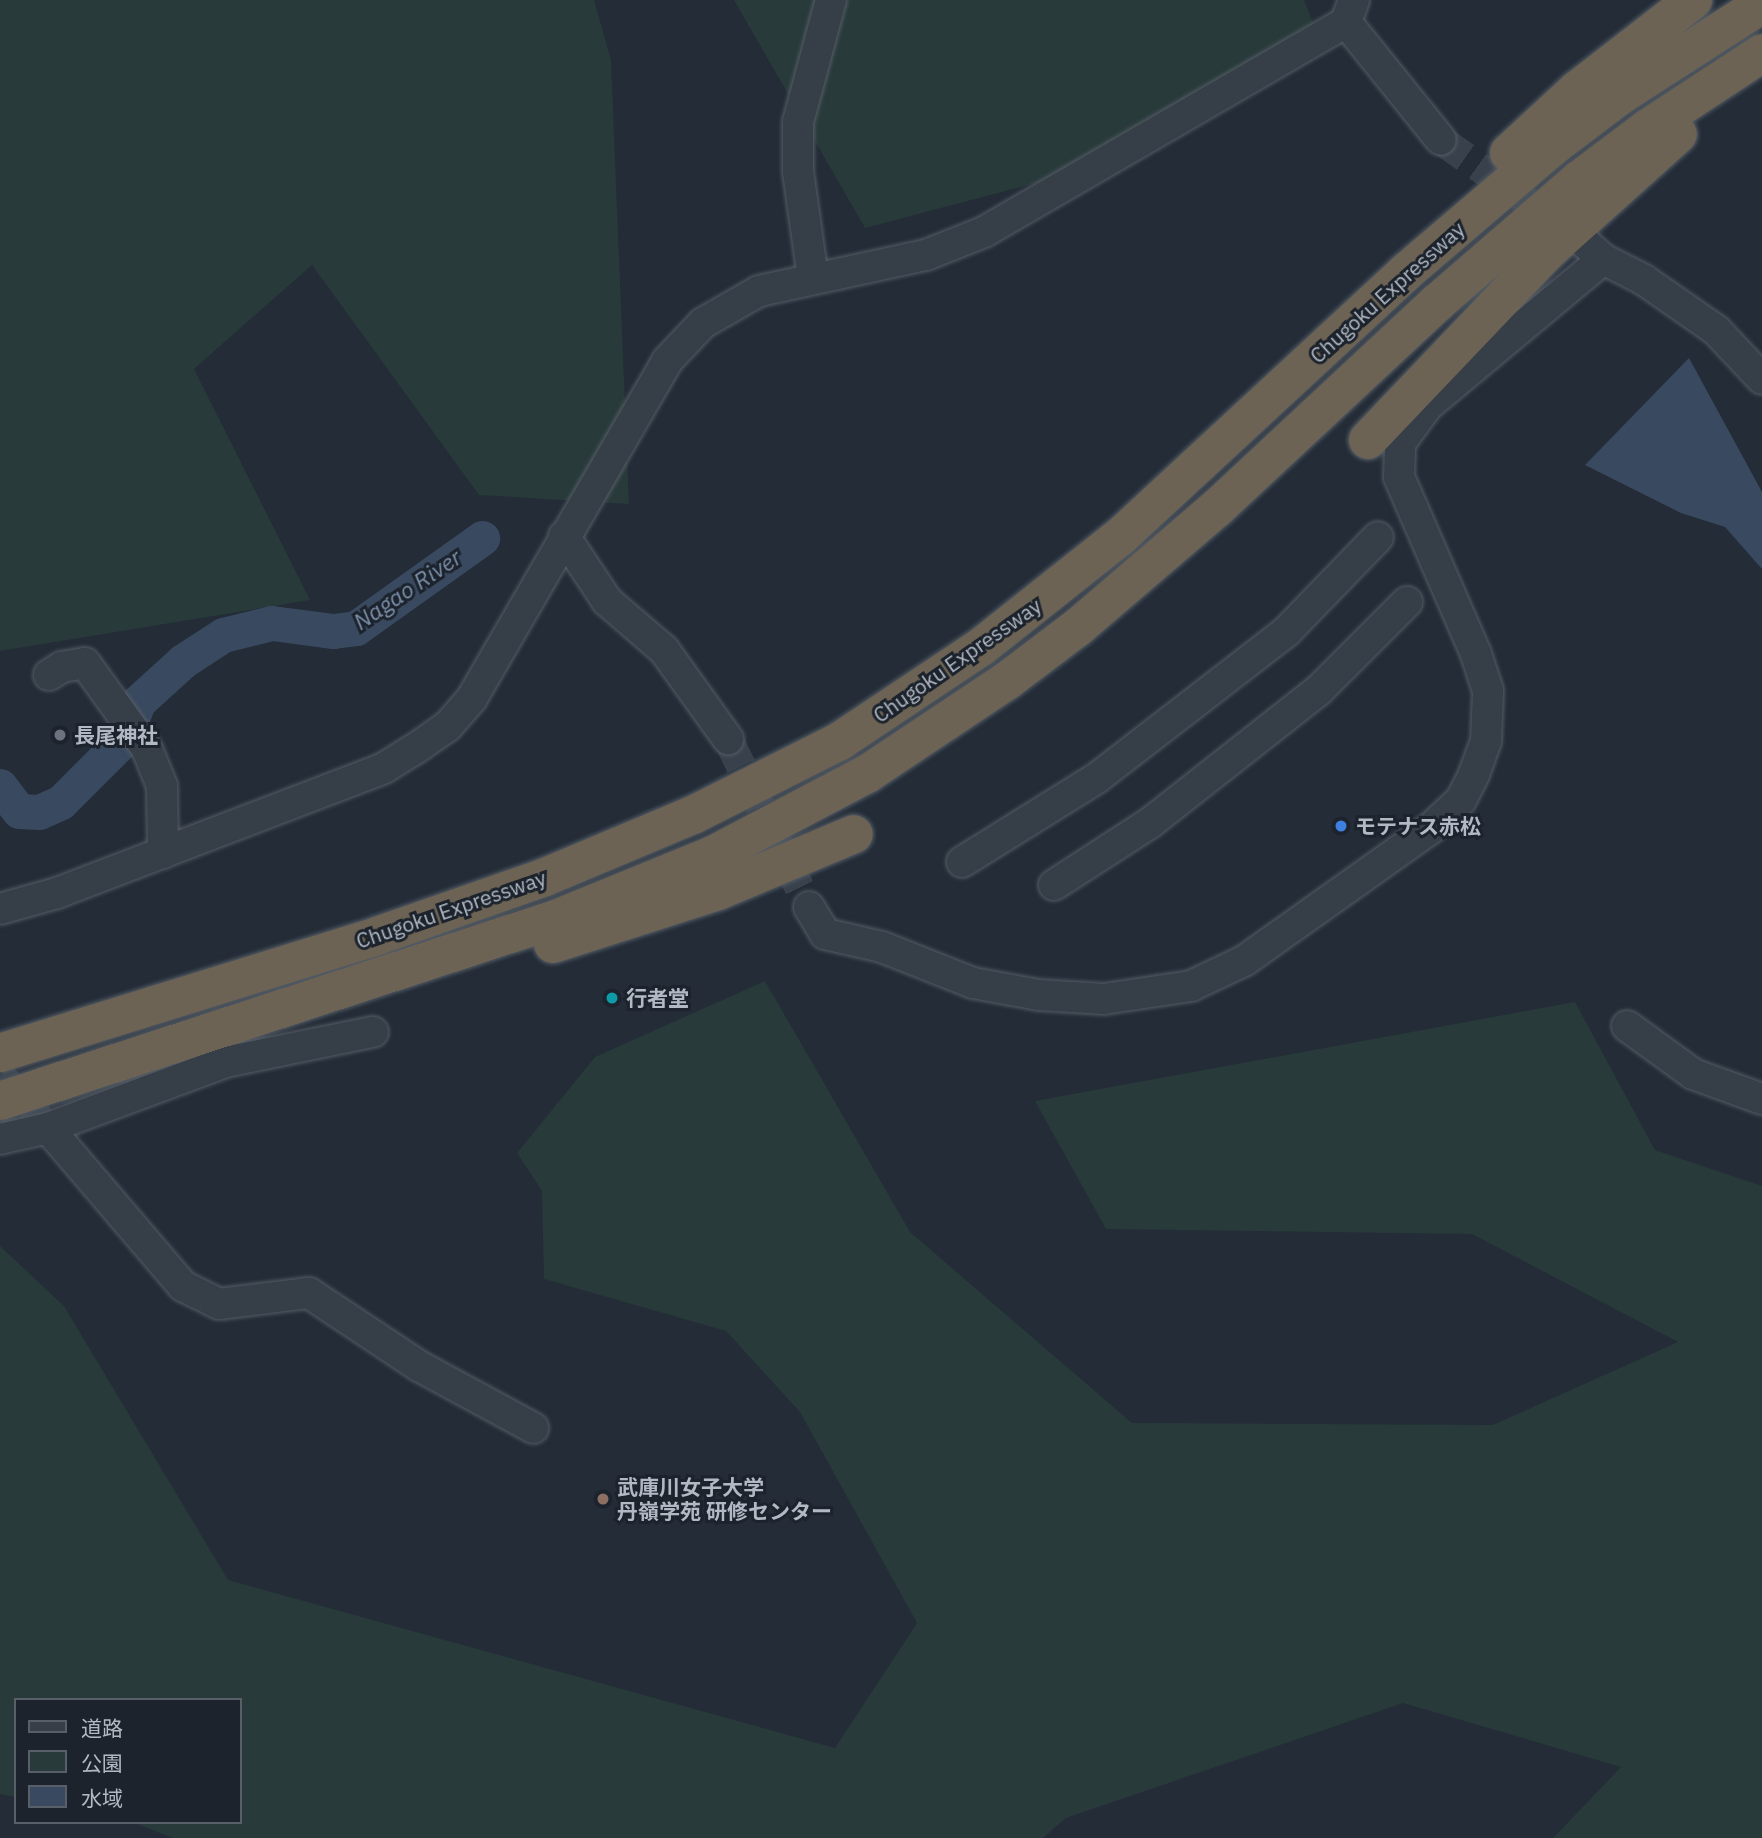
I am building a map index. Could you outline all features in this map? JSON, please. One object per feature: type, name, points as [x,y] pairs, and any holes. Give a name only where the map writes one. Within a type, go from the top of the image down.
[{"type":"highway","points":[[1261,407],[1523,139],[1693,0]]},
{"type":"highway","name":"Chugoku Expressway","points":[[0,1053],[465,906],[618,849],[768,779],[909,697],[1010,625],[1120,537],[1406,272],[1551,148],[1621,95],[1762,4]]},
{"type":"highway","name":"Chugoku Expressway","points":[[0,1101],[302,1003],[639,887],[790,816],[935,731],[1078,627],[1145,571],[1578,180],[1658,121],[1762,54]]},
{"type":"highway","points":[[1368,440],[1547,252],[1661,148],[1762,67]]},
{"type":"highway","points":[[302,1003],[513,955],[653,914],[854,834]]},
{"type":"street","points":[[813,278],[798,171],[798,122],[831,0]]},
{"type":"street","points":[[0,909],[163,853],[384,768],[447,727],[472,698],[667,361],[703,323],[759,291],[926,255],[984,232],[1350,11],[1441,141]]},
{"type":"street","points":[[809,907],[825,934],[882,947],[973,983],[1039,995],[1104,999],[1191,986],[1244,961],[1430,829],[1461,800],[1486,741],[1488,691],[1476,654],[1399,477],[1400,443],[1428,405],[1594,250],[1644,280],[1716,330],[1762,379]]},
{"type":"street","points":[[564,536],[607,601],[664,650],[728,739]]},
{"type":"street","points":[[962,862],[1097,778],[1286,632],[1378,537]]},
{"type":"street","points":[[1054,885],[1150,823],[1318,691],[1406,603]]},
{"type":"street","points":[[49,676],[62,667],[85,663],[147,749],[162,786],[163,853]]},
{"type":"street","points":[[1628,1026],[1693,1074],[1762,1099]]},
{"type":"street","points":[[0,1139],[48,1128],[225,1062],[373,1032]]},
{"type":"street","points":[[48,1128],[183,1286],[219,1304],[309,1293],[419,1366],[533,1428]]},
{"type":"green space","points":[[0,0],[594,0],[611,60],[629,504],[479,495],[312,265],[194,369],[310,600],[0,651]]},
{"type":"green space","points":[[734,0],[1304,0],[1319,38],[1048,180],[865,228]]},
{"type":"green space","points":[[765,981],[910,1232],[1132,1423],[1493,1425],[1678,1342],[1472,1234],[1106,1229],[1035,1101],[1575,1002],[1655,1150],[1762,1186],[1762,1838],[1553,1838],[1621,1767],[1403,1703],[1066,1818],[1043,1838],[173,1838],[137,1824],[242,1824],[242,1698],[14,1698],[14,1797],[0,1794],[0,1246],[64,1306],[228,1580],[835,1748],[917,1623],[800,1412],[726,1331],[544,1279],[542,1191],[517,1153],[595,1057]]},
{"type":"water","points":[[1689,358],[1762,492],[1762,569],[1725,527],[1681,513],[1585,465]]},
{"type":"waterway","name":"Nagao River","points":[[0,786],[19,811],[39,812],[61,802],[124,739],[138,702],[183,661],[223,635],[272,623],[333,631],[356,628],[482,538]]},
{"type":"tunnel","points":[[1441,140],[1558,223]]},
{"type":"tunnel","points":[[728,739],[809,907]]},
{"type":"tunnel","points":[[0,1075],[48,1128]]},
{"type":"place","name":"長尾神社","points":[[60,735]]},
{"type":"place","name":"モテナス赤松","points":[[1341,826]]},
{"type":"place","name":"行者堂","points":[[612,998]]},
{"type":"place","name":"武庫川女子大学 丹嶺学苑 研修センター","points":[[603,1499]]}]
